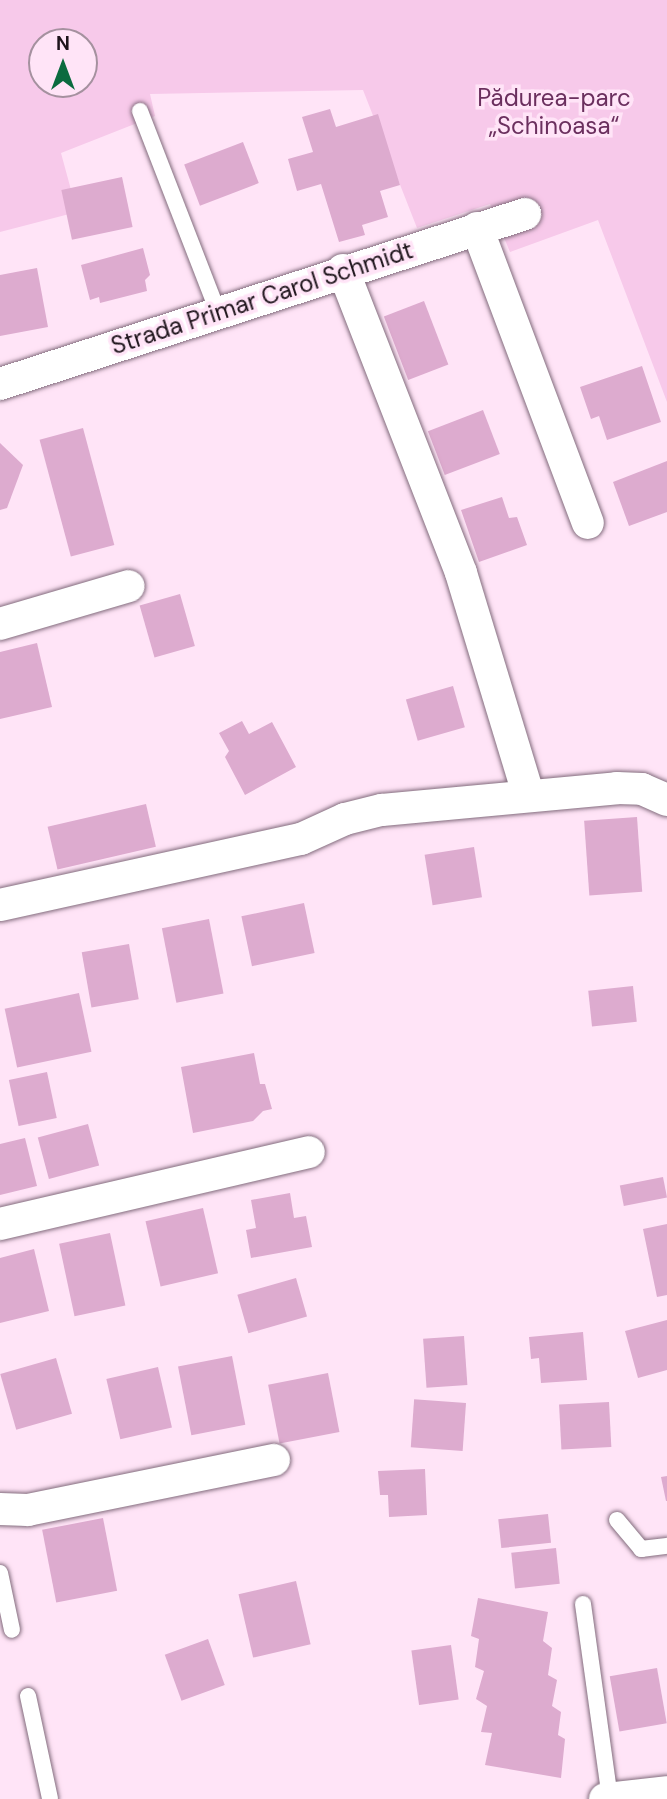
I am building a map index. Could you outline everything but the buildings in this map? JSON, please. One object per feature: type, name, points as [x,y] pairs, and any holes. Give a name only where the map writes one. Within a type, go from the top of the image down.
[{"type":"street","name":"Strada Primar Carol Schmidt","points":[[0,384],[342,270],[525,214]]},
{"type":"street","points":[[477,228],[587,523]]},
{"type":"street","points":[[342,270],[461,573],[528,793]]},
{"type":"street","points":[[0,624],[129,586]]},
{"type":"street","points":[[0,905],[289,842],[345,819],[382,810],[528,793],[617,788],[665,798]]},
{"type":"street","points":[[0,1224],[309,1152]]},
{"type":"street","points":[[0,1509],[28,1510],[274,1460]]},
{"type":"street","points":[[607,1799],[667,1792]]},
{"type":"lane","points":[[140,111],[218,312]]},
{"type":"lane","points":[[617,1520],[641,1549],[667,1546]]},
{"type":"lane","points":[[0,1573],[12,1630]]},
{"type":"lane","points":[[583,1604],[607,1799]]},
{"type":"lane","points":[[28,1696],[50,1799]]},
{"type":"green space","name":"Pădurea-parc „Schinoasa“","points":[[0,0],[667,0],[667,402],[598,220],[510,252],[490,204],[417,228],[363,90],[150,94],[155,116],[61,153],[77,212],[0,232]]}]
